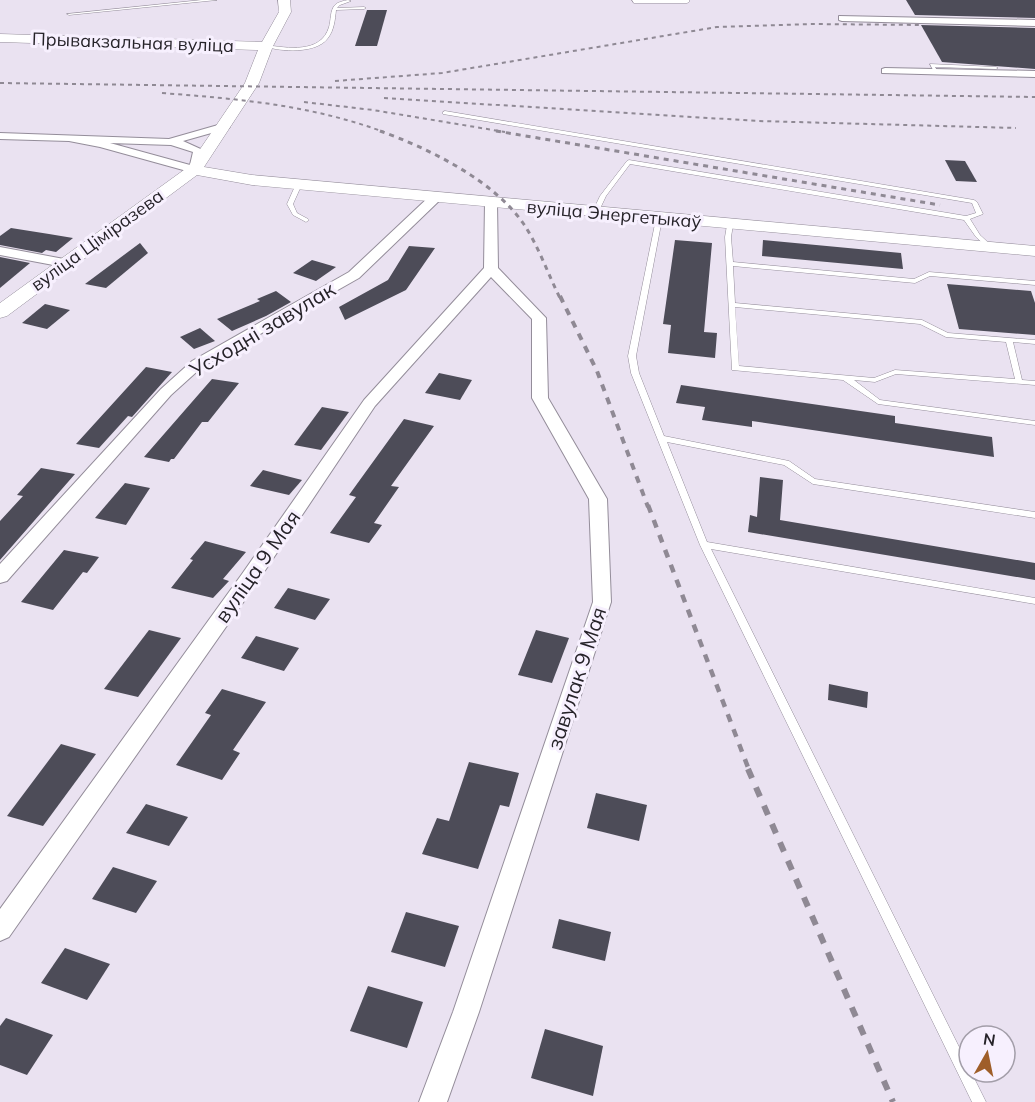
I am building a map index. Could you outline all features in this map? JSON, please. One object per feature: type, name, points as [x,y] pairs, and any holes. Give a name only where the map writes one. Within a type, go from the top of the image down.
[{"type":"main road","name":"вуліца Ціміразева","points":[[0,312],[194,170],[252,83],[267,46],[285,12],[284,0]]},
{"type":"main road","name":"Прывакзальная вуліца","points":[[0,38],[267,46]]},
{"type":"main road","name":"вуліца Энергетыкаў","points":[[194,170],[252,180],[490,203],[1035,251]]},
{"type":"street","points":[[842,18],[1035,23]]},
{"type":"street","points":[[885,71],[1035,74]]},
{"type":"street","points":[[153,141],[177,140],[225,126]]},
{"type":"street","points":[[0,136],[66,137],[153,141],[184,145],[199,151],[194,170],[102,144],[66,137]]},
{"type":"street","name":"Усходні завулак","points":[[0,576],[166,392],[197,364],[354,275],[436,197]]},
{"type":"street","points":[[490,203],[491,269]]},
{"type":"street","points":[[0,251],[64,263]]},
{"type":"street","name":"вуліца 9 Мая","points":[[0,929],[249,579],[369,403],[491,269]]},
{"type":"street","name":"завулак 9 Мая","points":[[433,1102],[466,1012],[602,602],[598,499],[540,398],[539,318],[491,269]]},
{"type":"lane","points":[[69,14],[215,0]]},
{"type":"lane","points":[[634,0],[634,2],[687,2],[687,0]]},
{"type":"lane","points":[[267,46],[301,49],[316,46],[328,36],[333,6],[349,1]]},
{"type":"lane","points":[[334,9],[364,8]]},
{"type":"lane","points":[[936,72],[932,65],[996,68]]},
{"type":"lane","points":[[445,113],[974,202],[980,214],[966,218],[628,162],[603,196],[595,213]]},
{"type":"lane","points":[[299,184],[290,204],[295,214],[306,220]]},
{"type":"lane","points":[[966,218],[978,236],[990,247]]},
{"type":"lane","points":[[659,219],[632,356],[635,373],[704,545],[979,1102]]},
{"type":"lane","points":[[730,225],[735,368],[875,380],[895,372],[1035,383]]},
{"type":"lane","points":[[730,264],[915,281],[929,274],[1035,283]]},
{"type":"lane","points":[[732,305],[922,322],[946,335],[1035,342]]},
{"type":"lane","points":[[1008,340],[1019,382]]},
{"type":"lane","points":[[846,378],[878,402],[1035,423]]},
{"type":"lane","points":[[661,438],[786,463],[813,481],[1035,515]]},
{"type":"lane","points":[[704,545],[1035,601]]},
{"type":"building","points":[[906,0],[1035,0],[1035,18],[915,15]]},
{"type":"building","points":[[367,10],[387,10],[377,46],[355,46]]},
{"type":"building","points":[[921,25],[1035,28],[1035,69],[942,62]]},
{"type":"building","points":[[945,160],[965,161],[977,182],[956,181]]},
{"type":"building","points":[[11,228],[73,238],[56,252],[46,250],[42,253],[0,245],[0,236]]},
{"type":"building","points":[[675,240],[712,243],[704,332],[717,333],[715,358],[668,353],[671,325],[663,324]]},
{"type":"building","points":[[763,240],[901,253],[903,269],[762,256]]},
{"type":"building","points":[[140,243],[148,253],[106,288],[85,284]]},
{"type":"building","points":[[409,246],[435,248],[406,290],[345,320],[339,307],[388,280]]},
{"type":"building","points":[[0,257],[30,263],[0,288]]},
{"type":"building","points":[[312,260],[336,267],[316,281],[293,273]]},
{"type":"building","points":[[947,284],[1031,291],[1035,303],[1035,335],[959,329]]},
{"type":"building","points":[[276,291],[291,302],[232,331],[217,319],[260,301],[257,299]]},
{"type":"building","points":[[45,304],[70,310],[47,329],[22,323]]},
{"type":"building","points":[[200,328],[215,341],[194,349],[180,337]]},
{"type":"building","points":[[146,367],[172,372],[132,417],[128,416],[99,448],[76,444]]},
{"type":"building","points":[[439,373],[472,380],[460,400],[425,393]]},
{"type":"building","points":[[212,379],[239,383],[208,422],[202,422],[174,459],[169,462],[144,457]]},
{"type":"building","points":[[681,385],[895,416],[895,423],[992,437],[994,457],[752,421],[752,427],[702,420],[705,407],[676,403]]},
{"type":"building","points":[[322,407],[349,412],[321,450],[294,445]]},
{"type":"building","points":[[404,419],[434,426],[391,486],[399,487],[374,523],[382,525],[369,543],[330,533],[356,497],[349,495]]},
{"type":"building","points":[[41,468],[75,474],[0,560],[0,521],[23,496],[17,495]]},
{"type":"building","points":[[263,470],[302,480],[289,495],[250,486]]},
{"type":"building","points":[[760,477],[783,480],[780,520],[1035,563],[1035,580],[748,532],[750,515],[757,517]]},
{"type":"building","points":[[125,483],[150,488],[126,525],[95,518]]},
{"type":"building","points":[[205,541],[246,552],[223,579],[229,581],[213,598],[171,588],[193,560],[190,559]]},
{"type":"building","points":[[64,550],[99,557],[87,573],[83,572],[53,610],[21,602]]},
{"type":"building","points":[[288,588],[330,599],[315,620],[274,608]]},
{"type":"building","points":[[149,630],[181,638],[138,697],[104,689]]},
{"type":"building","points":[[536,630],[569,638],[552,683],[518,675]]},
{"type":"building","points":[[256,636],[299,648],[284,671],[241,658]]},
{"type":"building","points":[[829,684],[868,692],[867,708],[828,700]]},
{"type":"building","points":[[222,689],[266,702],[233,750],[240,753],[222,780],[176,765],[211,715],[205,713]]},
{"type":"building","points":[[61,744],[96,754],[43,826],[7,816]]},
{"type":"building","points":[[469,762],[519,773],[509,807],[500,805],[478,869],[422,854],[437,818],[449,821]]},
{"type":"building","points":[[596,793],[647,805],[639,841],[587,828]]},
{"type":"building","points":[[146,804],[188,817],[169,846],[126,833]]},
{"type":"building","points":[[113,867],[157,881],[136,913],[92,899]]},
{"type":"building","points":[[406,912],[459,926],[445,967],[391,952]]},
{"type":"building","points":[[559,919],[611,932],[605,961],[552,948]]},
{"type":"building","points":[[65,948],[110,964],[87,1000],[41,983]]},
{"type":"building","points":[[368,986],[423,1002],[407,1048],[350,1031]]},
{"type":"building","points":[[6,1018],[53,1035],[27,1075],[0,1065],[0,1026]]},
{"type":"building","points":[[545,1029],[603,1046],[593,1096],[531,1078]]},
{"type":"railway","points":[[335,81],[442,73],[717,27],[812,24],[921,25]]},
{"type":"railway","points":[[0,83],[1035,97]]},
{"type":"railway","points":[[162,93],[302,109],[384,132]]},
{"type":"railway","points":[[384,98],[758,121],[1016,128]]},
{"type":"railway","points":[[304,102],[373,110],[505,132]]},
{"type":"railway","points":[[380,131],[438,156],[477,179],[495,193],[523,223],[560,298]]},
{"type":"railway","points":[[496,131],[940,205]]},
{"type":"railway","points":[[560,296],[597,371],[648,507]]},
{"type":"railway","points":[[648,505],[749,770]]},
{"type":"railway","points":[[748,769],[893,1102]]}]
